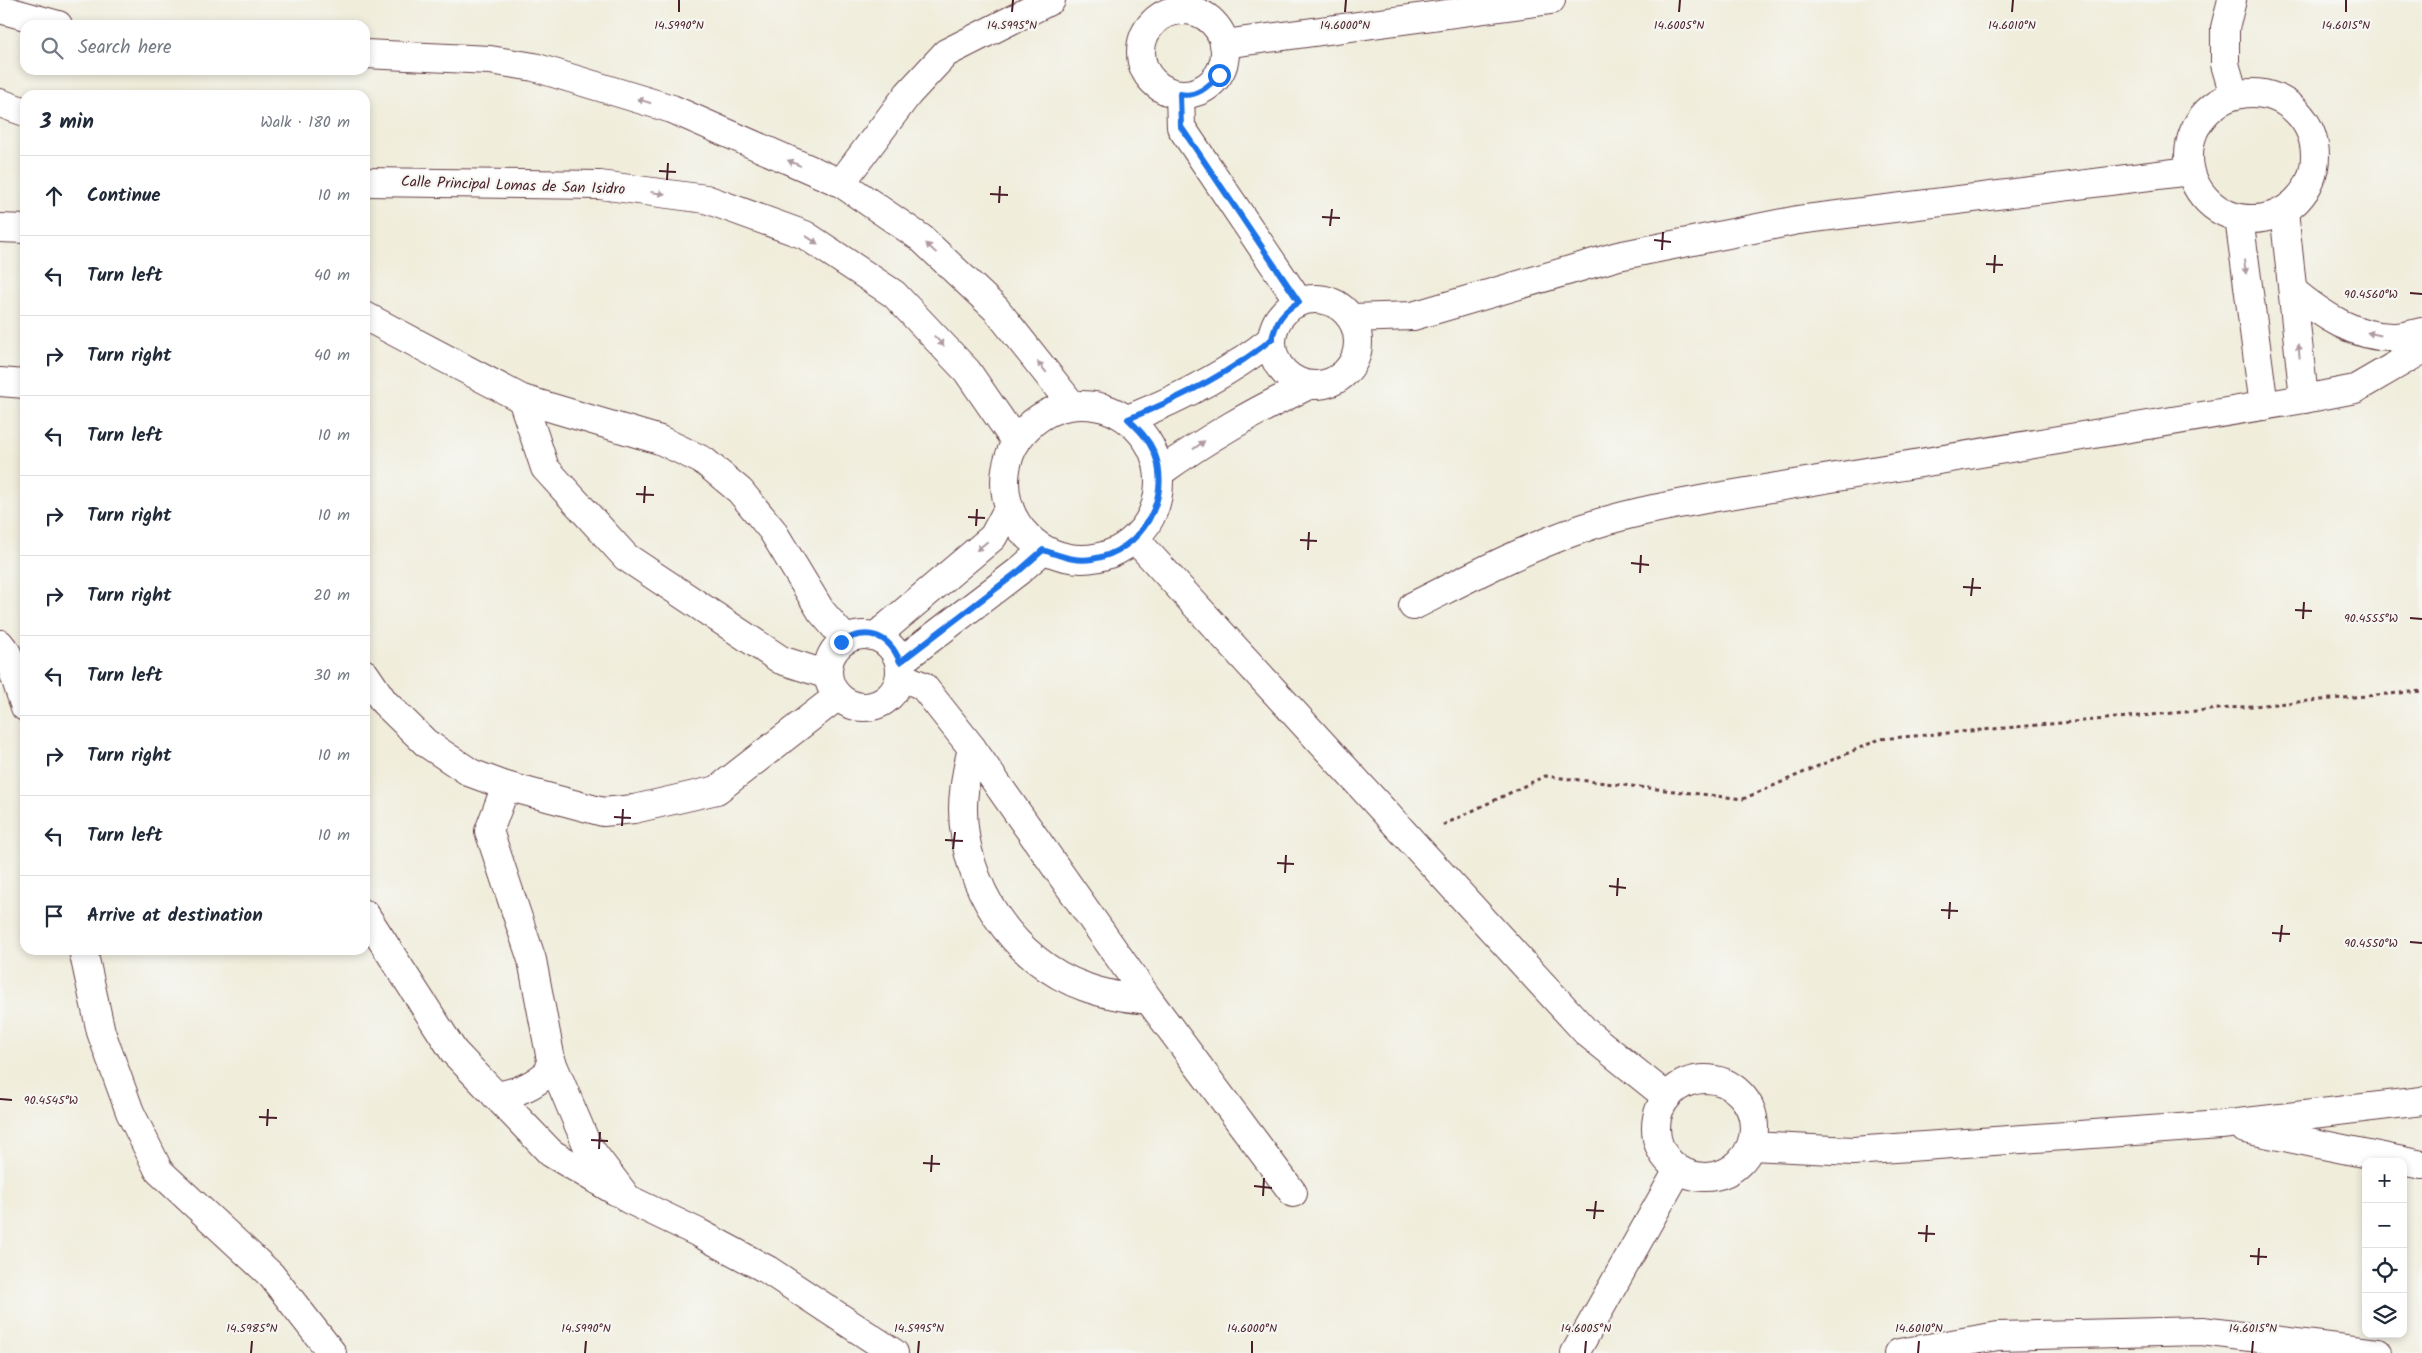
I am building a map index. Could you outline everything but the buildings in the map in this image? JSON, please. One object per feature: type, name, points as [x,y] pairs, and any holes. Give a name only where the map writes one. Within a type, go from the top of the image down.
[{"type":"street","points":[[841,183],[908,94],[946,53],[1051,0]]},
{"type":"street","points":[[1224,44],[1551,0]]},
{"type":"street","points":[[2232,0],[2225,28],[2224,64],[2234,95]]},
{"type":"street","points":[[0,9],[40,20]]},
{"type":"street","points":[[1188,10],[1202,14],[1213,22],[1222,34],[1224,44],[1224,62],[1219,75],[1210,86],[1197,93],[1170,93],[1158,87],[1148,76],[1142,64],[1141,50],[1144,37],[1150,25],[1161,16],[1174,11],[1188,10]]},
{"type":"street","points":[[370,54],[490,60],[534,67],[672,109],[841,183],[921,238],[996,309],[1072,405]]},
{"type":"street","points":[[2254,93],[2274,97],[2292,107],[2308,128],[2313,141],[2315,161],[2310,181],[2299,198],[2284,211],[2270,217],[2256,220],[2239,218],[2220,211],[2203,198],[2195,185],[2190,171],[2188,152],[2193,132],[2202,116],[2216,103],[2234,95],[2254,93]]},
{"type":"street","points":[[1180,94],[1181,127],[1299,302]]},
{"type":"street","points":[[0,103],[20,110]]},
{"type":"street","points":[[1351,318],[1413,316],[1618,256],[1798,220],[2190,171]]},
{"type":"street","name":"Calle Principal Lomas de San Isidro","points":[[370,182],[610,187],[706,199],[805,236],[894,294],[967,371],[1016,442]]},
{"type":"street","points":[[2284,211],[2304,399]]},
{"type":"street","points":[[2239,218],[2264,406]]},
{"type":"street","points":[[0,228],[20,229]]},
{"type":"street","points":[[2293,291],[2330,318],[2351,329],[2378,336],[2396,337],[2422,332]]},
{"type":"street","points":[[1159,473],[1206,440],[1256,410],[1309,385],[1321,385],[1334,381],[1344,374],[1352,365],[1357,353],[1358,341],[1351,318],[1341,307],[1328,301],[1313,299],[1299,302],[1280,317],[1272,339],[1278,363],[1286,374],[1309,385]]},
{"type":"street","points":[[1357,353],[1413,316]]},
{"type":"street","points":[[370,319],[522,400],[660,440],[704,461],[740,491],[772,530],[821,611],[846,640]]},
{"type":"street","points":[[1128,419],[1156,408],[1249,358],[1272,339]]},
{"type":"street","points":[[1412,606],[1526,551],[1579,529],[1649,510],[2264,406],[2354,389],[2422,350]]},
{"type":"street","points":[[0,382],[20,384]]},
{"type":"street","points":[[522,400],[545,468],[626,557],[781,660],[833,686],[848,703],[871,707],[882,703],[891,696],[898,686],[900,669],[895,651],[876,636],[864,634],[846,640],[833,652],[828,663],[833,686]]},
{"type":"street","points":[[1072,405],[1092,405],[1111,410],[1128,419],[1147,440],[1154,452],[1159,473],[1158,497],[1150,520],[1135,539],[1115,553],[1091,559],[1066,558],[1043,550],[1028,538],[1017,524],[1009,507],[1005,485],[1007,463],[1016,442],[1030,424],[1050,411],[1072,405]]},
{"type":"street","points":[[876,636],[993,537],[1009,507]]},
{"type":"street","points":[[1135,539],[1586,1032],[1667,1097]]},
{"type":"street","points":[[900,669],[1043,550]]},
{"type":"street","points":[[0,644],[7,653],[20,692]]},
{"type":"street","points":[[900,669],[923,686],[972,748],[1149,1000],[1294,1193]]},
{"type":"street","points":[[370,681],[384,702],[426,743],[471,773],[506,786],[603,812],[634,809],[717,790],[833,686]]},
{"type":"street","points":[[972,748],[964,787],[963,810],[966,842],[986,901],[1004,927],[1027,952],[1061,976],[1084,987],[1108,994],[1149,1000]]},
{"type":"street","points":[[506,786],[489,831],[532,960],[551,1060],[587,1145],[628,1199]]},
{"type":"street","points":[[370,922],[454,1052],[551,1153],[628,1199],[699,1233],[768,1270],[894,1353]]},
{"type":"street","points":[[84,955],[101,1032],[130,1112],[159,1171],[272,1275],[332,1353]]},
{"type":"street","points":[[496,1096],[516,1092],[535,1084],[550,1071],[551,1060]]},
{"type":"street","points":[[1708,1079],[1729,1086],[1746,1101],[1752,1115],[1754,1130],[1751,1146],[1735,1167],[1723,1174],[1710,1177],[1693,1176],[1678,1170],[1667,1159],[1658,1144],[1656,1128],[1659,1112],[1667,1097],[1678,1087],[1692,1081],[1708,1079]]},
{"type":"street","points":[[1751,1146],[1853,1151],[2221,1125],[2422,1101]]},
{"type":"street","points":[[2221,1125],[2422,1165]]},
{"type":"street","points":[[1575,1353],[1678,1170]]},
{"type":"street","points":[[1899,1353],[1998,1336],[2202,1330],[2378,1353]]},
{"type":"path","points":[[1411,841],[1545,776],[1743,799],[1880,738],[2422,692]]},
{"type":"route","points":[[841,642],[852,636],[864,634],[876,636],[895,651],[900,662],[1019,571],[1043,550],[1066,558],[1091,559],[1115,553],[1135,539],[1150,520],[1158,497],[1159,473],[1154,452],[1143,434],[1128,419],[1156,408],[1249,358],[1272,339],[1280,317],[1299,302],[1181,127],[1180,94],[1197,93],[1210,86],[1219,75]]}]
